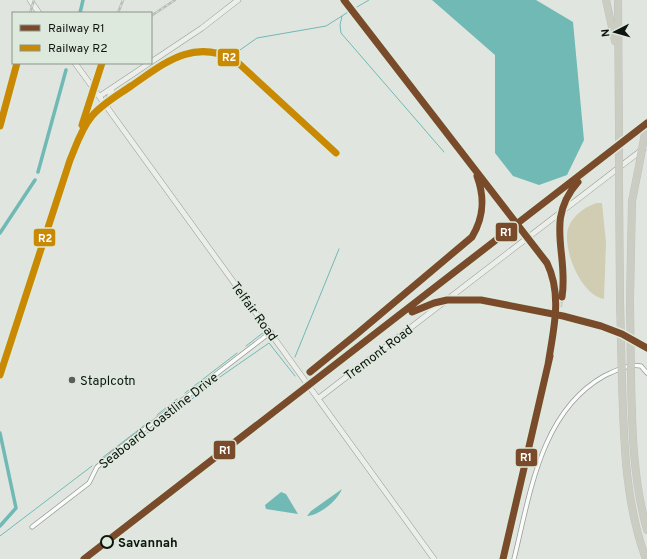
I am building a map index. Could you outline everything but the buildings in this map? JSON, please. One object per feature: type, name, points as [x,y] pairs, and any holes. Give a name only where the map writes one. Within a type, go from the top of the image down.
[{"type":"highway","points":[[606,0],[614,32],[618,70]]},
{"type":"highway","points":[[618,0],[620,299],[624,440],[627,478],[634,518],[646,559]]},
{"type":"highway","points":[[647,122],[632,201],[630,301],[634,459],[638,490],[647,530]]},
{"type":"street","points":[[30,0],[38,12]]},
{"type":"street","points":[[152,62],[202,28],[238,0]]},
{"type":"street","name":"Telfair Road","points":[[77,64],[434,559]]},
{"type":"street","points":[[100,97],[150,64]]},
{"type":"street","points":[[94,88],[112,90]]},
{"type":"street","points":[[108,109],[108,100],[112,90]]},
{"type":"street","name":"Tremont Road","points":[[319,398],[647,146]]},
{"type":"street","name":"Seaboard Coastline Drive","points":[[32,527],[89,483],[97,467],[116,451],[271,332]]},
{"type":"street","points":[[514,559],[534,475],[547,442],[574,399],[592,384],[613,372],[632,365],[641,366],[647,373]]},
{"type":"shaded area","points":[[597,203],[602,203],[606,243],[604,299],[596,296],[582,283],[572,264],[567,244],[568,230],[573,220],[581,211]]},
{"type":"water","points":[[432,0],[536,0],[573,22],[584,140],[567,175],[539,185],[513,176],[495,153],[495,55]]},
{"type":"water","points":[[342,489],[340,494],[328,507],[307,516],[311,511]]},
{"type":"water","points":[[281,492],[286,494],[298,514],[266,509],[265,505]]},
{"type":"waterway","points":[[80,12],[83,0]]},
{"type":"waterway","points":[[357,7],[369,0]]},
{"type":"waterway","points":[[348,12],[342,16],[340,25],[341,33],[444,152]]},
{"type":"waterway","points":[[240,50],[257,38],[326,26],[342,16]]},
{"type":"waterway","points":[[38,172],[66,70]]},
{"type":"waterway","points":[[0,233],[35,180]]},
{"type":"waterway","points":[[295,357],[339,249]]},
{"type":"waterway","points":[[246,346],[264,332],[256,320]]},
{"type":"waterway","points":[[220,377],[269,343],[295,376]]},
{"type":"waterway","points":[[185,393],[237,353]]},
{"type":"waterway","points":[[164,420],[213,383]]},
{"type":"waterway","points":[[157,415],[177,399]]},
{"type":"waterway","points":[[102,458],[150,421]]},
{"type":"waterway","points":[[147,433],[156,427]]},
{"type":"waterway","points":[[0,433],[16,508],[0,526]]},
{"type":"waterway","points":[[0,536],[92,466]]},
{"type":"railway","points":[[30,12],[34,0]]},
{"type":"railway","points":[[118,12],[123,0]]},
{"type":"railway","points":[[152,15],[175,0]]},
{"type":"railway","points":[[344,0],[547,263],[552,275],[556,301],[548,365]]},
{"type":"railway","points":[[0,375],[70,160],[82,132],[88,121],[100,108],[155,69],[179,56],[191,53],[219,53],[234,59],[336,153]]},
{"type":"railway","points":[[0,126],[17,64]]},
{"type":"railway","points":[[81,128],[102,64]]},
{"type":"railway","points":[[601,162],[647,126]]},
{"type":"railway","points":[[561,306],[563,276],[560,228],[564,208],[568,198],[577,184],[606,158]]},
{"type":"railway","points":[[468,241],[478,226],[482,210],[481,193],[476,176]]},
{"type":"railway","points":[[378,334],[574,182]]},
{"type":"railway","points":[[310,372],[410,289]]},
{"type":"railway","points":[[88,559],[374,338]]},
{"type":"railway","points":[[503,559],[549,360]]},
{"type":"rail line","name":"R1","points":[[344,0],[547,263],[552,275],[556,301],[548,365]]},
{"type":"rail line","name":"R2","points":[[0,375],[70,160],[82,132],[88,121],[100,108],[155,69],[179,56],[191,53],[219,53],[234,59],[336,153]]},
{"type":"rail line","name":"R2","points":[[0,126],[17,64]]},
{"type":"rail line","name":"R2","points":[[82,125],[102,64]]},
{"type":"rail line","name":"R1","points":[[84,559],[647,123]]},
{"type":"rail line","name":"R1","points":[[310,372],[472,237],[479,222],[482,207],[480,184],[477,176]]},
{"type":"rail line","name":"R1","points":[[562,297],[563,266],[560,224],[562,210],[568,196],[578,182]]},
{"type":"rail line","name":"R1","points":[[412,312],[434,303],[447,300],[481,300],[563,316],[601,326],[622,334],[647,348]]},
{"type":"rail line","name":"R1","points":[[503,559],[550,356]]},
{"type":"place","name":"Staplcotn","points":[[72,380]]},
{"type":"place","name":"Savannah","points":[[107,542]]}]
